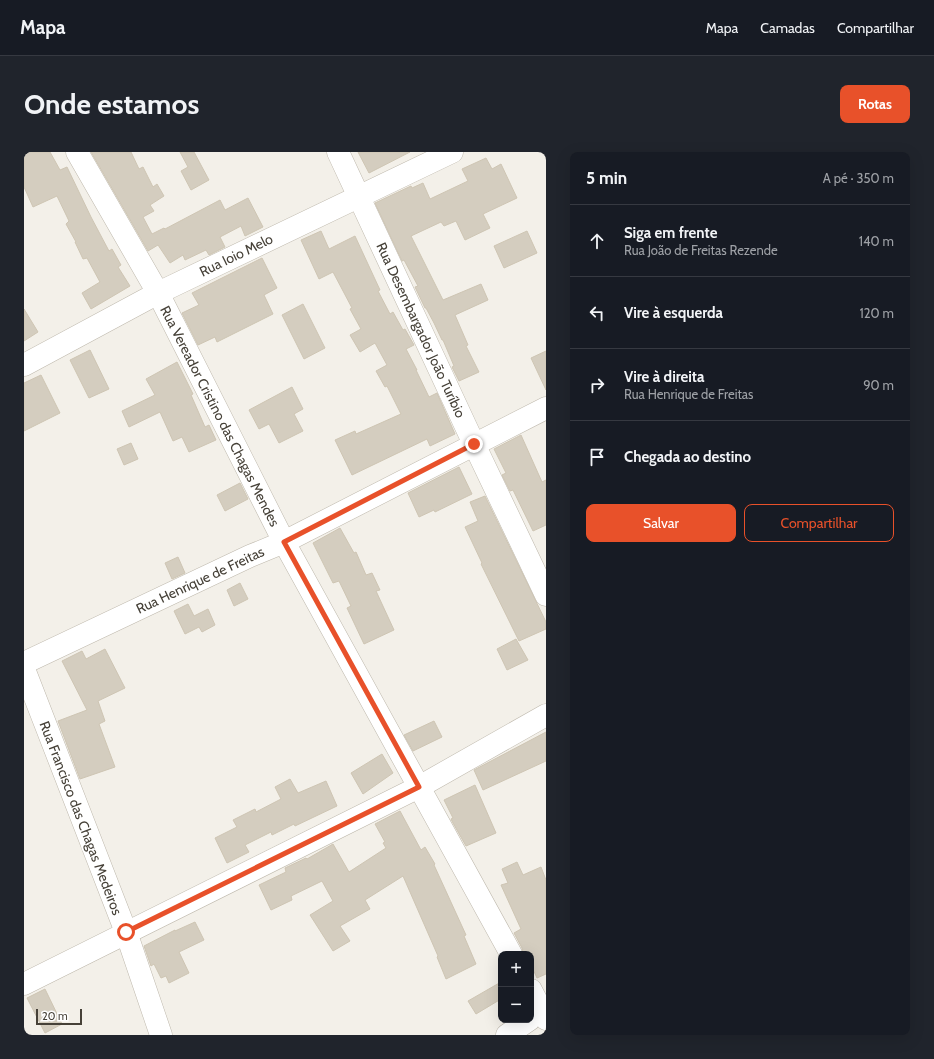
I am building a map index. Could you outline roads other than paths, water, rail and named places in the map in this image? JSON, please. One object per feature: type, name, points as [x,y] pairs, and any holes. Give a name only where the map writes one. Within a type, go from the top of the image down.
[{"type":"street","name":"Rua Vereador Cristino das Chagas Mendes","points":[[77,152],[158,293],[284,542],[509,951]]},
{"type":"street","name":"Rua Desembargador João Turíbio","points":[[338,152],[546,595]]},
{"type":"street","name":"Rua Ioio Melo","points":[[24,365],[158,293],[452,152]]},
{"type":"street","name":"Rua Henrique de Freitas","points":[[24,663],[243,559],[284,542],[546,408]]},
{"type":"street","name":"Rua Francisco das Chagas Medeiros","points":[[24,670],[126,932],[161,1035]]},
{"type":"street","points":[[24,984],[419,787],[546,715]]},
{"type":"street","points":[[507,1035],[539,1016],[534,1000]]}]
